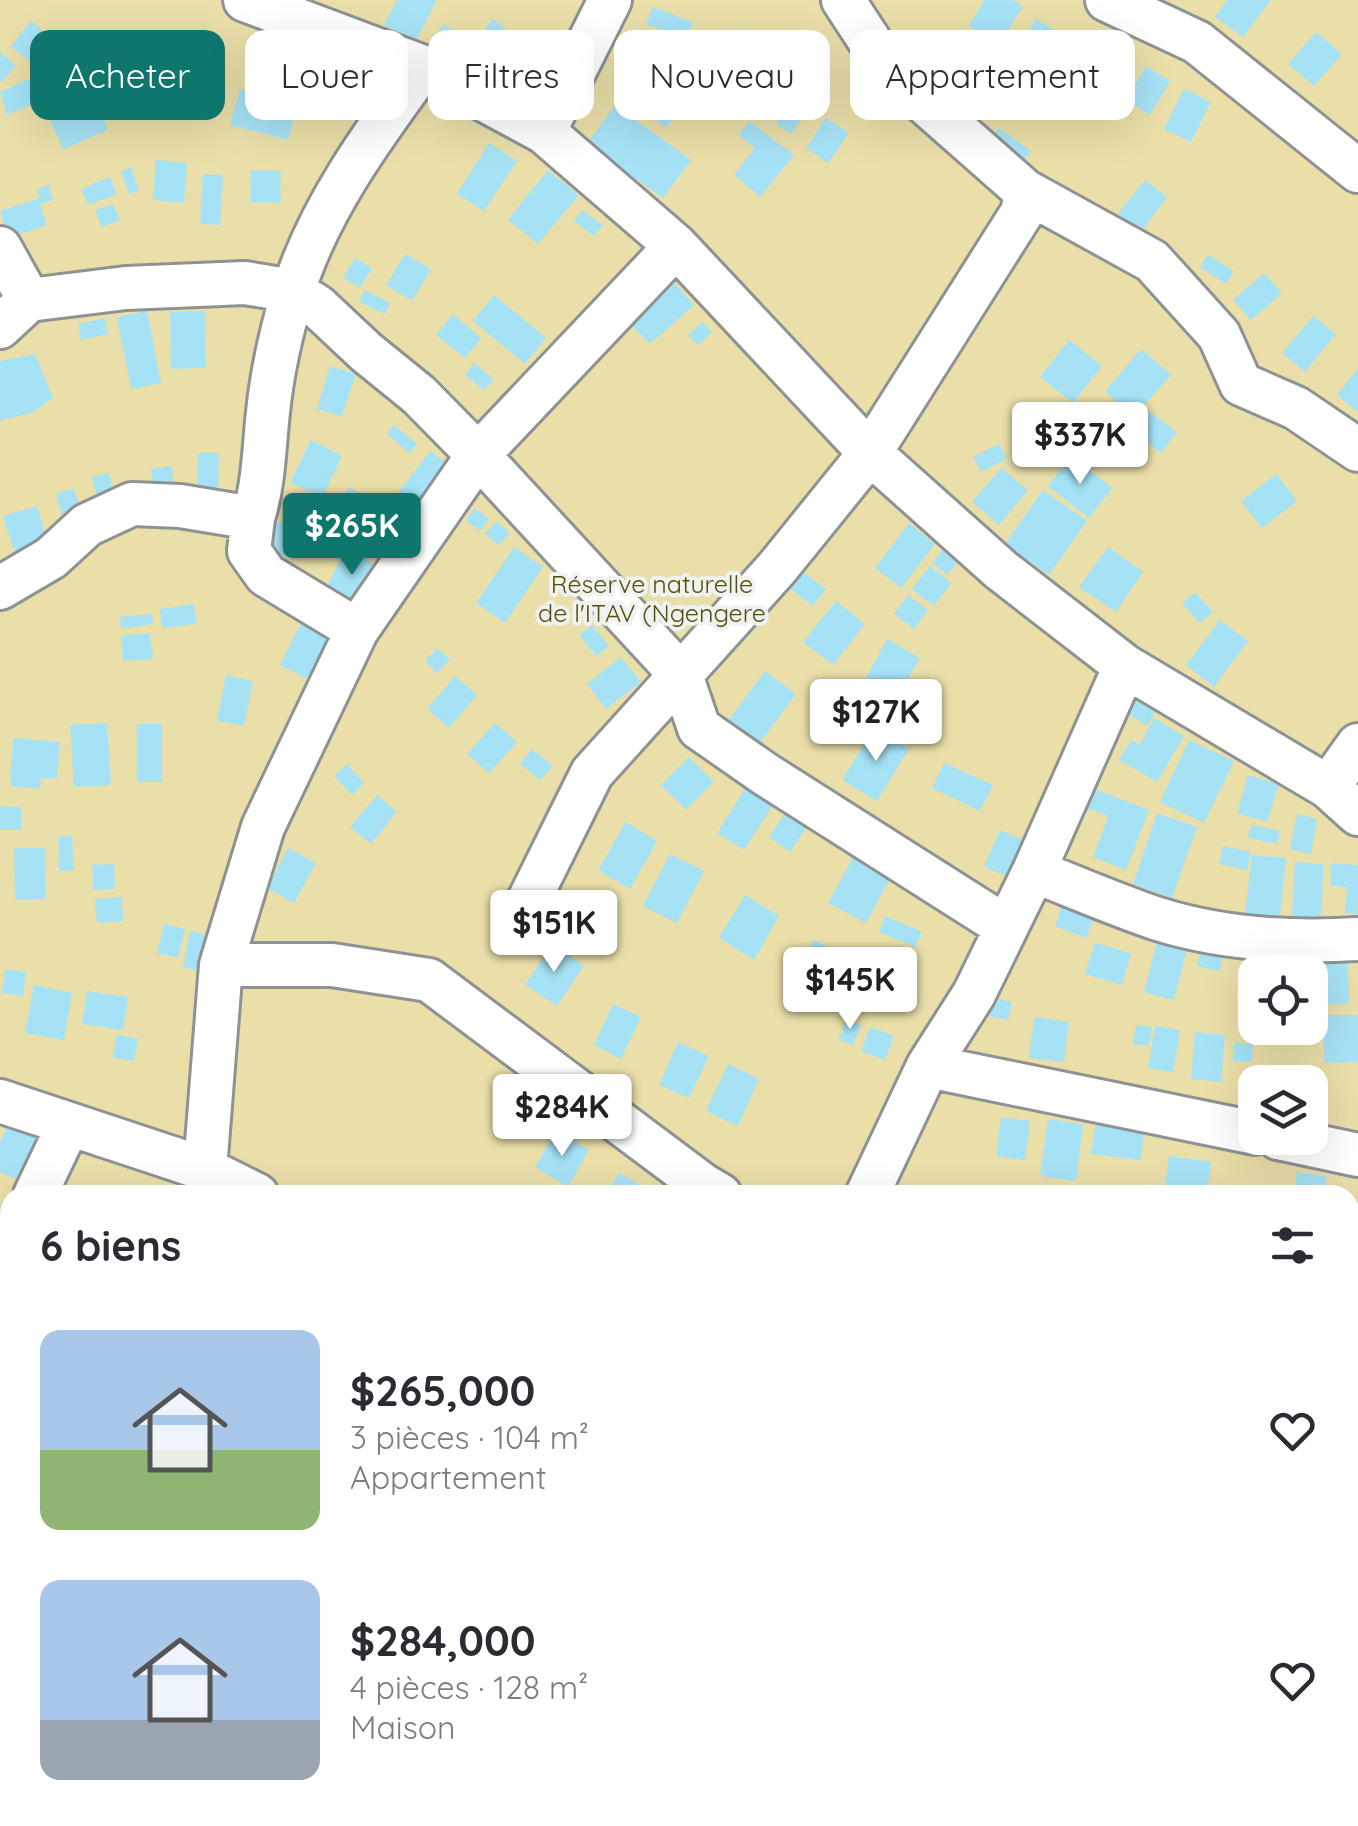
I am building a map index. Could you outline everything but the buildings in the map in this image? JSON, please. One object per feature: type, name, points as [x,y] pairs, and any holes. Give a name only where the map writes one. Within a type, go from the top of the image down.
[{"type":"street","points":[[245,0],[424,67],[544,132],[676,246],[870,452],[1001,570],[1125,666],[1343,801],[1358,745]]},
{"type":"street","points":[[544,132],[610,0]]},
{"type":"street","points":[[843,0],[890,72],[1024,190],[1152,261],[1219,334],[1241,384],[1296,408],[1358,450]]},
{"type":"street","points":[[1107,0],[1197,42],[1358,172]]},
{"type":"street","points":[[357,630],[266,574],[249,552],[253,518],[262,492],[268,408],[293,291],[324,220],[374,133],[424,67]]},
{"type":"street","points":[[524,910],[592,773],[777,568],[870,452],[972,298],[1023,212],[1024,190]]},
{"type":"street","points":[[205,1169],[221,964],[262,826],[357,630],[478,455],[676,246]]},
{"type":"street","points":[[0,248],[14,313],[126,288],[246,283],[293,291],[318,306],[418,395],[478,455],[681,675],[699,728],[795,794],[1006,927]]},
{"type":"street","points":[[0,588],[52,558],[87,525],[132,504],[180,506],[253,518]]},
{"type":"street","points":[[871,1185],[928,1066],[974,994],[1034,871],[1125,666]]},
{"type":"street","points":[[1034,871],[1160,920],[1300,943],[1358,939]]},
{"type":"street","points":[[221,964],[332,965],[428,980],[705,1185]]},
{"type":"street","points":[[928,1066],[1238,1130]]},
{"type":"street","points":[[0,1101],[205,1169],[237,1185]]},
{"type":"street","points":[[40,1185],[68,1126]]},
{"type":"street","points":[[1328,1149],[1358,1156]]},
{"type":"green space","name":"Réserve naturelle de l'ITAV (Ngengere","points":[[0,0],[1358,0],[1358,1185],[0,1185]]}]
